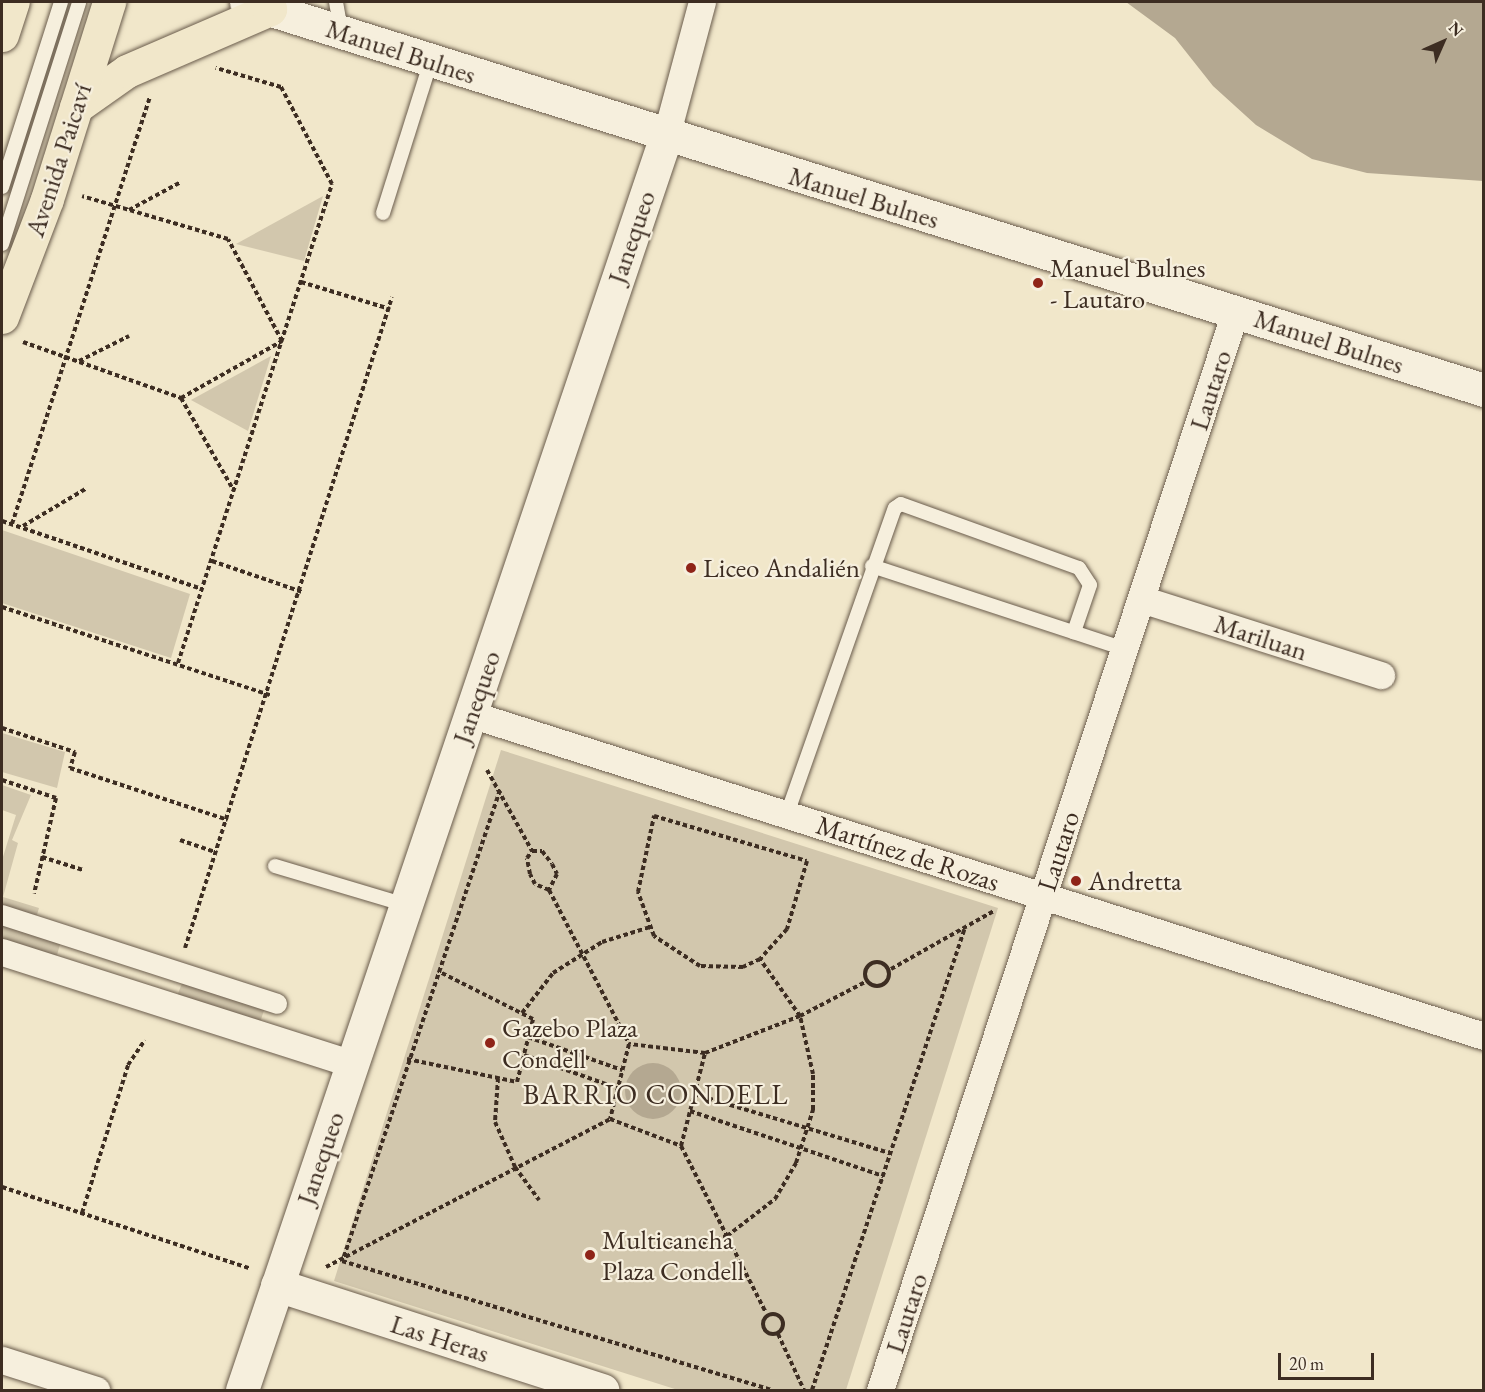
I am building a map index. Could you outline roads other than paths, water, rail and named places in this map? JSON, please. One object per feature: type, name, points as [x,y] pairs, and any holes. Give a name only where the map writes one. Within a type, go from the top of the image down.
[{"type":"main road","points":[[2,35],[13,2]]},
{"type":"main road","name":"Avenida Paicaví","points":[[11,330],[76,107],[110,2]]},
{"type":"main road","points":[[76,107],[127,71],[260,4]]},
{"type":"street","name":"Janequeo","points":[[242,1390],[666,136],[702,2]]},
{"type":"street","name":"Manuel Bulnes","points":[[260,4],[339,17],[430,61],[1484,390]]},
{"type":"street","name":"Lautaro","points":[[880,1390],[1235,312]]},
{"type":"street","name":"Mariluan","points":[[1141,598],[1382,675]]},
{"type":"street","name":"Martínez de Rozas","points":[[470,714],[1484,1036]]},
{"type":"street","points":[[2,915],[277,1004]]},
{"type":"street","points":[[2,952],[352,1064]]},
{"type":"street","name":"Las Heras","points":[[278,1285],[603,1390]]},
{"type":"street","points":[[2,1360],[96,1390]]},
{"type":"lane","points":[[2,187],[61,2]]},
{"type":"lane","points":[[2,244],[79,2]]},
{"type":"lane","points":[[383,213],[430,61]]},
{"type":"lane","points":[[787,814],[888,518],[901,504],[1079,568],[1090,585],[1074,632]]},
{"type":"lane","points":[[872,566],[1124,649]]},
{"type":"lane","points":[[275,866],[406,905]]},
{"type":"place","name":"Manuel Bulnes - Lautaro","points":[[1038,283]]},
{"type":"place","name":"Liceo Andalién","points":[[691,568]]},
{"type":"place","name":"Andretta","points":[[1076,881]]},
{"type":"place","name":"Gazebo Plaza Condell","points":[[490,1043]]},
{"type":"place","name":"Multicancha Plaza Condell","points":[[590,1255]]},
{"type":"district","name":"BARRIO CONDELL","points":[[656,1094]]}]
